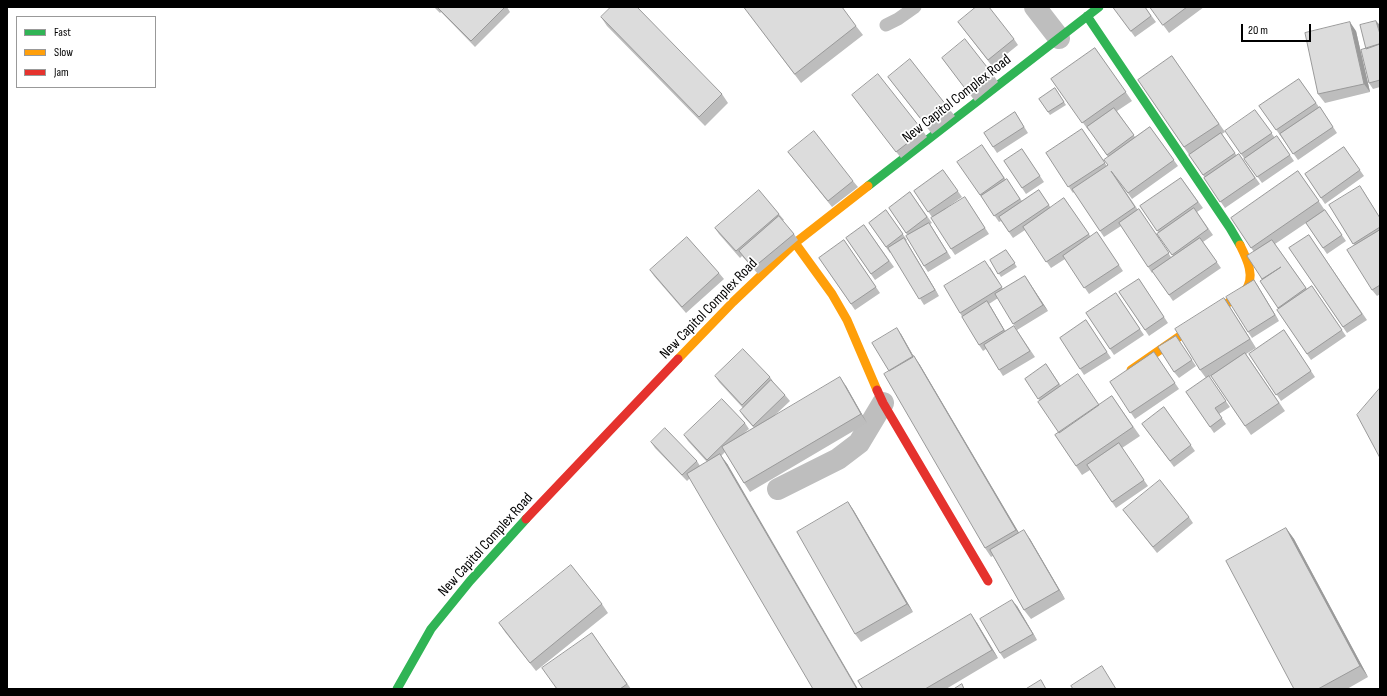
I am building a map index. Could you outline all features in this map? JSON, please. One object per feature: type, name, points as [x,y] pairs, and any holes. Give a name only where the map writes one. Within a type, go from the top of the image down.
[{"type":"main road","name":"New Capitol Complex Road","points":[[397,689],[432,629],[470,581],[523,522],[728,307],[795,243],[1099,7]]},
{"type":"main road","points":[[1087,16],[1230,228],[1246,258],[1250,272],[1250,284],[1243,293],[1120,377]]},
{"type":"main road","points":[[795,243],[832,294],[847,320],[883,403],[988,581]]},
{"type":"street","points":[[1035,7],[1059,38]]},
{"type":"street","points":[[1230,228],[1249,215]]},
{"type":"street","points":[[778,489],[838,459],[859,443],[883,403]]},
{"type":"lane","points":[[886,25],[898,19],[915,7]]},
{"type":"building","points":[[505,7],[471,41],[438,8]]},
{"type":"building","points":[[611,7],[637,7],[722,94],[699,117],[601,17]]},
{"type":"building","points":[[744,7],[842,7],[856,26],[795,74]]},
{"type":"building","points":[[976,7],[989,7],[1014,39],[988,60],[958,22]]},
{"type":"building","points":[[1113,7],[1145,7],[1151,16],[1131,31]]},
{"type":"building","points":[[1150,7],[1187,7],[1163,25]]},
{"type":"building","points":[[1376,21],[1380,34],[1380,44],[1366,49],[1360,25]]},
{"type":"building","points":[[1350,22],[1364,84],[1318,94],[1305,33]]},
{"type":"building","points":[[965,39],[994,76],[970,95],[942,58]]},
{"type":"building","points":[[1380,44],[1380,80],[1369,83],[1361,50]]},
{"type":"building","points":[[1095,48],[1126,92],[1082,123],[1051,79]]},
{"type":"building","points":[[1172,56],[1219,124],[1184,147],[1138,80]]},
{"type":"building","points":[[910,59],[950,110],[928,128],[888,77]]},
{"type":"building","points":[[878,74],[923,131],[896,152],[852,95]]},
{"type":"building","points":[[1299,79],[1316,103],[1276,130],[1259,106]]},
{"type":"building","points":[[1055,88],[1064,102],[1048,112],[1039,99]]},
{"type":"building","points":[[1320,107],[1333,127],[1293,154],[1280,134]]},
{"type":"building","points":[[1114,108],[1134,135],[1107,155],[1087,127]]},
{"type":"building","points":[[1255,110],[1272,133],[1241,154],[1225,131]]},
{"type":"building","points":[[1015,112],[1024,127],[993,147],[984,133]]},
{"type":"building","points":[[1150,127],[1174,160],[1128,193],[1111,171],[1135,207],[1100,231],[1072,189],[1108,165],[1104,160]]},
{"type":"building","points":[[1082,129],[1105,163],[1068,187],[1046,153]]},
{"type":"building","points":[[814,131],[853,181],[828,201],[788,152]]},
{"type":"building","points":[[1221,133],[1235,153],[1203,175],[1189,155]]},
{"type":"building","points":[[1277,136],[1290,155],[1257,177],[1244,159]]},
{"type":"building","points":[[982,145],[1004,178],[980,195],[957,162]]},
{"type":"building","points":[[1344,147],[1360,170],[1321,198],[1305,174]]},
{"type":"building","points":[[1022,149],[1040,176],[1022,188],[1004,161]]},
{"type":"building","points":[[1239,154],[1255,178],[1220,202],[1204,178]]},
{"type":"building","points":[[943,170],[958,191],[928,212],[914,191]]},
{"type":"building","points":[[1298,171],[1319,201],[1251,248],[1231,218]]},
{"type":"building","points":[[1181,178],[1198,202],[1157,231],[1140,206]]},
{"type":"building","points":[[1007,179],[1020,199],[994,216],[981,196]]},
{"type":"building","points":[[1360,186],[1380,218],[1380,227],[1353,244],[1329,205]]},
{"type":"building","points":[[759,190],[779,214],[736,251],[715,228]]},
{"type":"building","points":[[1039,190],[1049,205],[1009,232],[999,217]]},
{"type":"building","points":[[910,192],[927,217],[906,233],[889,208]]},
{"type":"building","points":[[965,197],[985,228],[951,249],[931,218]]},
{"type":"building","points":[[1064,198],[1089,234],[1046,262],[1023,227]]},
{"type":"building","points":[[1194,208],[1208,229],[1172,255],[1157,234]]},
{"type":"building","points":[[1139,209],[1169,253],[1148,267],[1119,223]]},
{"type":"building","points":[[886,210],[903,234],[886,247],[869,223]]},
{"type":"building","points":[[1325,210],[1342,235],[1323,248],[1306,223]]},
{"type":"building","points":[[779,216],[794,234],[753,268],[739,251]]},
{"type":"building","points":[[929,223],[947,252],[924,266],[906,236]]},
{"type":"building","points":[[864,225],[889,261],[871,274],[846,238]]},
{"type":"building","points":[[1380,230],[1380,285],[1372,290],[1347,250]]},
{"type":"building","points":[[1097,232],[1119,265],[1084,288],[1063,256]]},
{"type":"building","points":[[1309,235],[1362,314],[1343,327],[1289,248]]},
{"type":"building","points":[[687,237],[719,273],[682,307],[650,270]]},
{"type":"building","points":[[904,238],[935,290],[919,299],[888,248]]},
{"type":"building","points":[[1200,238],[1217,262],[1169,295],[1152,271]]},
{"type":"building","points":[[844,240],[876,287],[851,304],[819,258]]},
{"type":"building","points":[[1272,240],[1306,288],[1278,308],[1260,281],[1281,267],[1262,279],[1247,256]]},
{"type":"building","points":[[1006,250],[1015,263],[998,274],[990,260]]},
{"type":"building","points":[[985,261],[1002,287],[960,313],[944,286]]},
{"type":"building","points":[[1025,276],[1043,305],[1013,324],[995,294]]},
{"type":"building","points":[[1139,279],[1164,317],[1145,330],[1119,292]]},
{"type":"building","points":[[1254,280],[1275,315],[1248,332],[1226,297]]},
{"type":"building","points":[[1312,286],[1342,330],[1307,354],[1277,310]]},
{"type":"building","points":[[1116,293],[1140,329],[1110,349],[1086,313]]},
{"type":"building","points":[[1224,298],[1250,339],[1200,370],[1175,329]]},
{"type":"building","points":[[987,301],[1004,330],[979,345],[962,317]]},
{"type":"building","points":[[1086,320],[1107,352],[1080,369],[1060,338]]},
{"type":"building","points":[[1014,326],[1030,351],[999,370],[984,345]]},
{"type":"building","points":[[897,328],[913,357],[889,371],[872,343]]},
{"type":"building","points":[[1284,330],[1311,371],[1276,395],[1249,354]]},
{"type":"building","points":[[1176,336],[1192,360],[1174,372],[1158,347]]},
{"type":"building","points":[[743,349],[770,377],[742,405],[715,376]]},
{"type":"building","points":[[1154,352],[1175,383],[1130,413],[1110,382]]},
{"type":"building","points":[[1245,353],[1279,403],[1245,426],[1211,376]]},
{"type":"building","points":[[914,356],[1016,530],[985,548],[884,374]]},
{"type":"building","points":[[1046,364],[1059,384],[1038,399],[1025,379]]},
{"type":"building","points":[[1078,374],[1099,405],[1059,433],[1038,402]]},
{"type":"building","points":[[1209,376],[1226,401],[1215,408],[1222,418],[1210,427],[1186,392]]},
{"type":"building","points":[[840,377],[861,414],[744,483],[722,447]]},
{"type":"building","points":[[771,380],[785,395],[753,426],[740,411]]},
{"type":"building","points":[[1380,388],[1380,458],[1357,415]]},
{"type":"building","points":[[1112,396],[1133,427],[1076,466],[1055,435]]},
{"type":"building","points":[[722,399],[745,423],[707,460],[684,435]]},
{"type":"building","points":[[1164,407],[1191,445],[1170,461],[1142,424]]},
{"type":"building","points":[[665,428],[697,461],[682,475],[651,442]]},
{"type":"building","points":[[1119,443],[1144,480],[1112,502],[1087,465]]},
{"type":"building","points":[[720,454],[857,689],[813,689],[687,474]]},
{"type":"building","points":[[1160,480],[1189,517],[1153,547],[1123,510]]},
{"type":"building","points":[[848,502],[907,604],[855,634],[797,532]]},
{"type":"building","points":[[1286,528],[1360,666],[1318,689],[1294,689],[1226,561]]},
{"type":"building","points":[[1024,530],[1059,590],[1024,610],[990,550]]},
{"type":"building","points":[[571,565],[602,604],[530,663],[499,623]]},
{"type":"building","points":[[1012,600],[1033,634],[1000,653],[980,619]]},
{"type":"building","points":[[971,614],[992,650],[925,689],[863,689],[858,681]]},
{"type":"building","points":[[592,633],[627,684],[620,689],[557,689],[542,668]]},
{"type":"building","points":[[1102,666],[1116,689],[1073,689],[1071,686]]},
{"type":"building","points":[[1041,680],[1046,689],[1026,689]]},
{"type":"building","points":[[962,684],[964,689],[954,689]]},
{"type":"traffic: fast","points":[[868,186],[1099,7]]},
{"type":"traffic: fast","points":[[1087,16],[1240,245]]},
{"type":"traffic: fast","points":[[397,689],[431,629],[470,581],[526,519]]},
{"type":"traffic: slow","points":[[678,359],[733,302],[795,243],[868,186]]},
{"type":"traffic: slow","points":[[795,243],[832,294],[847,320],[877,390]]},
{"type":"traffic: slow","points":[[1131,370],[1245,291],[1250,280],[1250,274],[1248,262],[1240,245]]},
{"type":"traffic: jam","points":[[526,519],[678,359]]},
{"type":"traffic: jam","points":[[877,390],[883,403],[988,581]]}]
